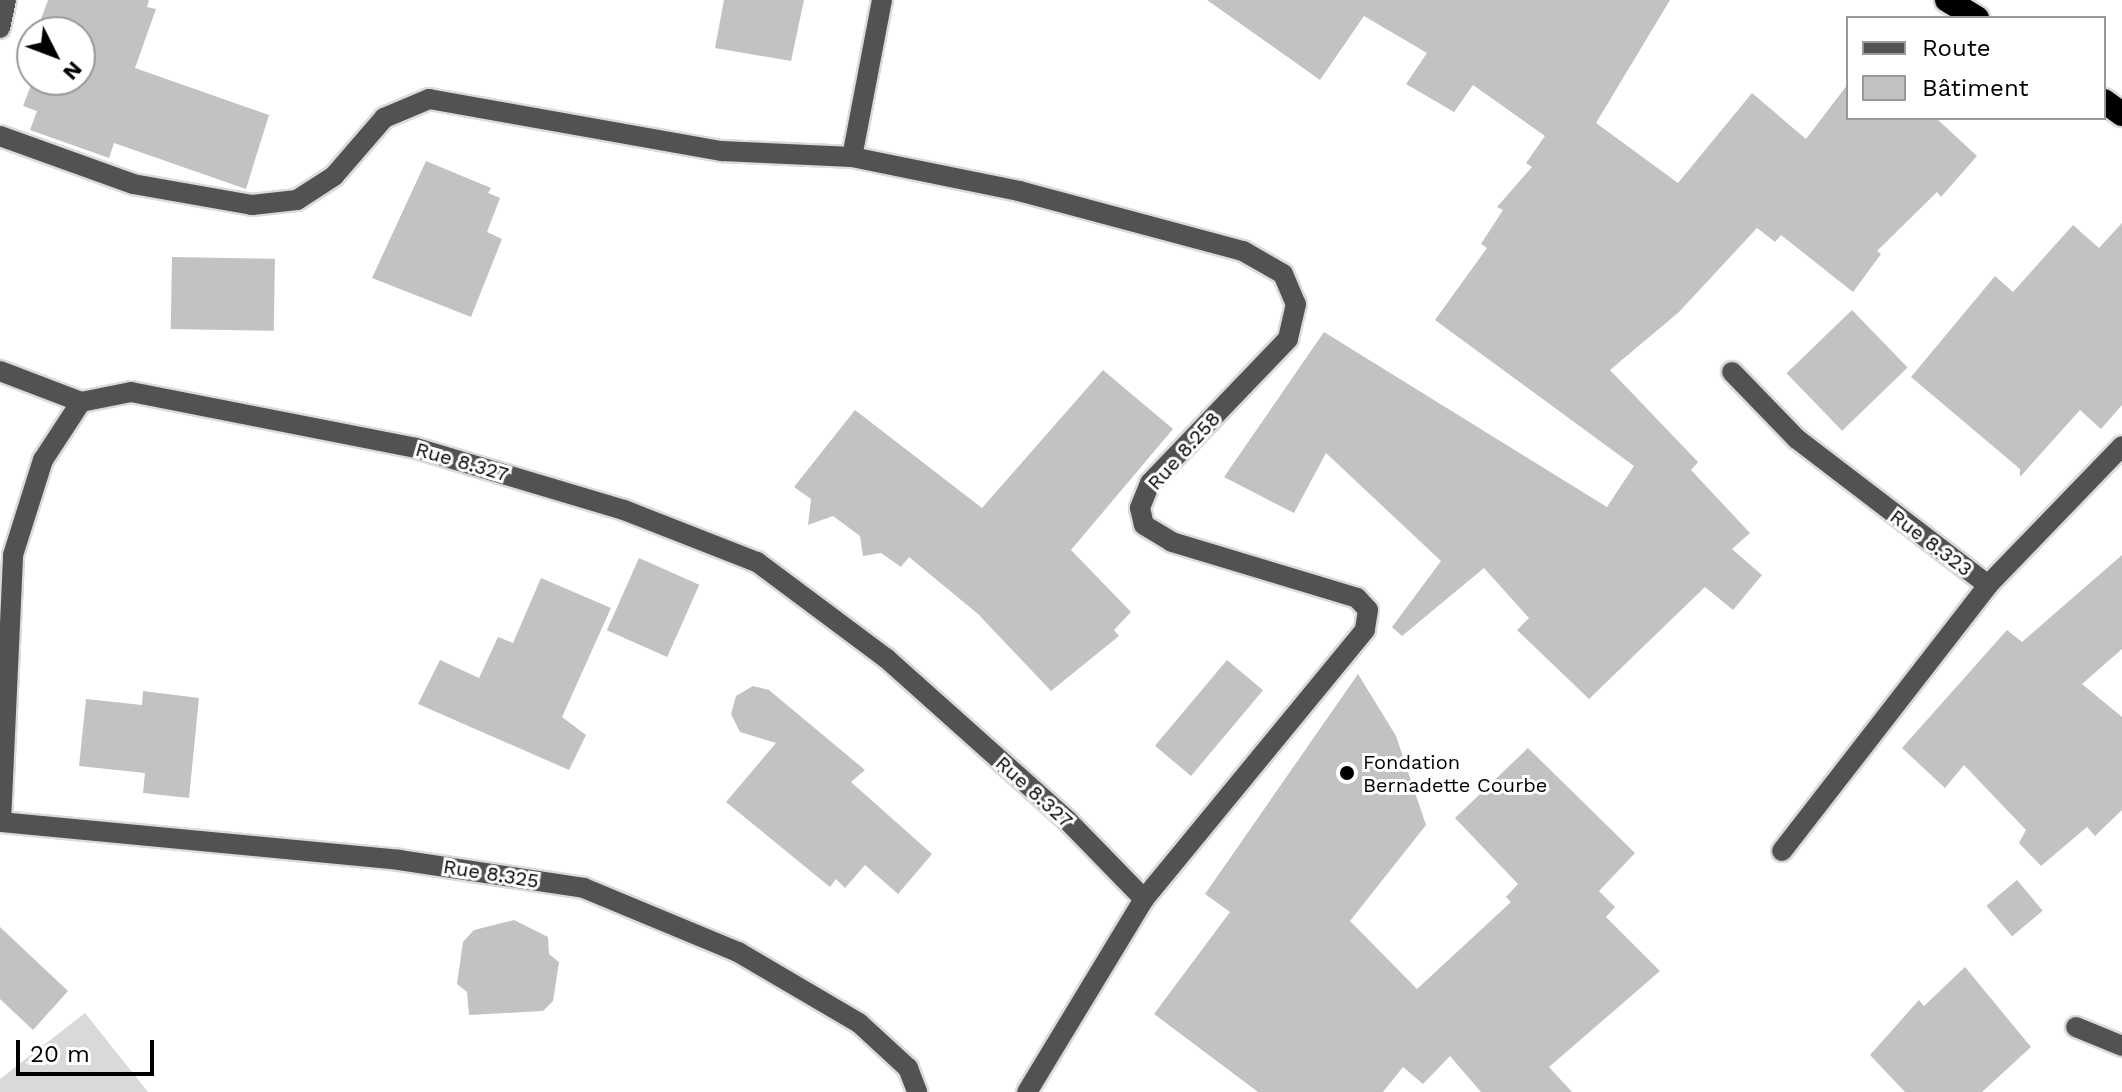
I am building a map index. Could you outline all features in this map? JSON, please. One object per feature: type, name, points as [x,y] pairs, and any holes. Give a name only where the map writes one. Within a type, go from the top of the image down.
[{"type":"highway","points":[[1947,0],[1974,16]]},
{"type":"street","points":[[0,28],[6,0]]},
{"type":"street","points":[[0,136],[133,184],[252,205],[297,200],[334,176],[384,118],[429,99],[722,151],[852,157],[882,0]]},
{"type":"street","name":"Rue 8.258","points":[[852,157],[1019,191],[1243,251],[1283,274],[1296,304],[1288,339],[1150,483],[1140,508],[1144,525],[1172,542],[1357,598],[1368,610],[1365,630],[1144,899],[1027,1092]]},
{"type":"street","points":[[0,371],[81,402],[43,460],[13,555],[1,822]]},
{"type":"street","name":"Rue 8.323","points":[[1732,372],[1797,439],[1988,585],[2122,446]]},
{"type":"street","name":"Rue 8.327","points":[[81,402],[131,392],[416,448],[624,510],[757,562],[886,658],[1068,821],[1144,899]]},
{"type":"street","points":[[1782,851],[1988,585]]},
{"type":"street","name":"Rue 8.325","points":[[1,822],[399,860],[584,888],[738,952],[859,1023],[908,1068],[917,1092]]},
{"type":"street","points":[[2076,1027],[2122,1046]]},
{"type":"shaded area","points":[[85,1013],[148,1092],[0,1092],[0,1079]]},
{"type":"building","points":[[48,0],[149,0],[147,7],[156,9],[135,68],[269,115],[246,189],[114,143],[109,158],[30,130],[37,111],[23,106],[27,96],[96,96],[96,16],[42,16]]},
{"type":"building","points":[[724,0],[804,0],[791,61],[715,48]]},
{"type":"building","points":[[1207,0],[1670,0],[1596,123],[1678,183],[1752,93],[1806,139],[1846,87],[1846,120],[1938,120],[1977,156],[1941,197],[1937,192],[1877,251],[1881,254],[1853,292],[1781,235],[1775,242],[1757,228],[1679,312],[1610,370],[1698,462],[1691,470],[1750,533],[1732,549],[1762,575],[1733,610],[1705,587],[1589,699],[1517,630],[1529,618],[1484,568],[1402,636],[1392,627],[1441,561],[1326,453],[1294,513],[1224,477],[1324,332],[1607,507],[1634,466],[1435,320],[1487,248],[1481,244],[1503,210],[1497,207],[1532,167],[1526,163],[1545,136],[1473,85],[1454,112],[1406,84],[1427,53],[1364,16],[1320,80]]},
{"type":"building","points":[[426,161],[491,188],[488,193],[500,198],[487,232],[502,239],[471,317],[372,278]]},
{"type":"building","points":[[2122,223],[2122,405],[2101,429],[2080,410],[2020,477],[2020,469],[1911,377],[1995,276],[2013,292],[2073,225],[2099,248]]},
{"type":"building","points":[[172,257],[275,259],[274,331],[171,329]]},
{"type":"building","points":[[1852,310],[1908,368],[1842,431],[1787,373]]},
{"type":"building","points":[[1103,370],[1173,429],[1071,550],[1131,612],[1114,630],[1119,636],[1051,691],[978,614],[909,557],[901,567],[881,553],[863,556],[860,536],[833,516],[808,525],[811,499],[794,487],[855,410],[982,508]]},
{"type":"building","points":[[2122,555],[2122,649],[2082,684],[2122,717],[2122,810],[2095,836],[2087,827],[2041,866],[2019,843],[2026,830],[1964,765],[1945,788],[1902,748],[2007,630],[2022,642]]},
{"type":"building","points":[[639,558],[699,585],[667,657],[607,630]]},
{"type":"building","points":[[541,578],[611,608],[562,717],[586,735],[569,770],[418,704],[440,660],[479,678],[498,637],[513,643]]},
{"type":"building","points":[[1227,660],[1263,690],[1191,776],[1155,746]]},
{"type":"building","points":[[1358,674],[1396,736],[1426,825],[1350,921],[1417,989],[1511,902],[1506,897],[1518,884],[1455,818],[1528,748],[1635,853],[1599,891],[1615,907],[1606,917],[1660,971],[1549,1067],[1572,1092],[1481,1092],[1450,1056],[1423,1084],[1403,1067],[1383,1092],[1258,1092],[1154,1014],[1230,912],[1205,894]]},
{"type":"building","points":[[753,686],[769,690],[865,770],[851,782],[932,854],[898,894],[865,865],[845,888],[836,879],[830,887],[726,802],[776,743],[740,732],[731,714],[736,696]]},
{"type":"building","points":[[143,691],[199,698],[189,798],[143,793],[145,773],[79,766],[86,699],[142,705]]},
{"type":"building","points":[[2017,880],[2043,911],[2012,936],[1986,906]]},
{"type":"building","points":[[514,920],[548,937],[549,954],[559,962],[553,1001],[543,1011],[469,1015],[467,992],[457,984],[463,942],[474,930]]},
{"type":"building","points":[[0,927],[68,991],[33,1030],[0,999]]},
{"type":"building","points":[[1965,967],[2031,1047],[1982,1092],[1905,1092],[1870,1055],[1919,1000],[1924,1006]]},
{"type":"place","name":"Fondation Bernadette Courbe","points":[[1347,773]]}]
